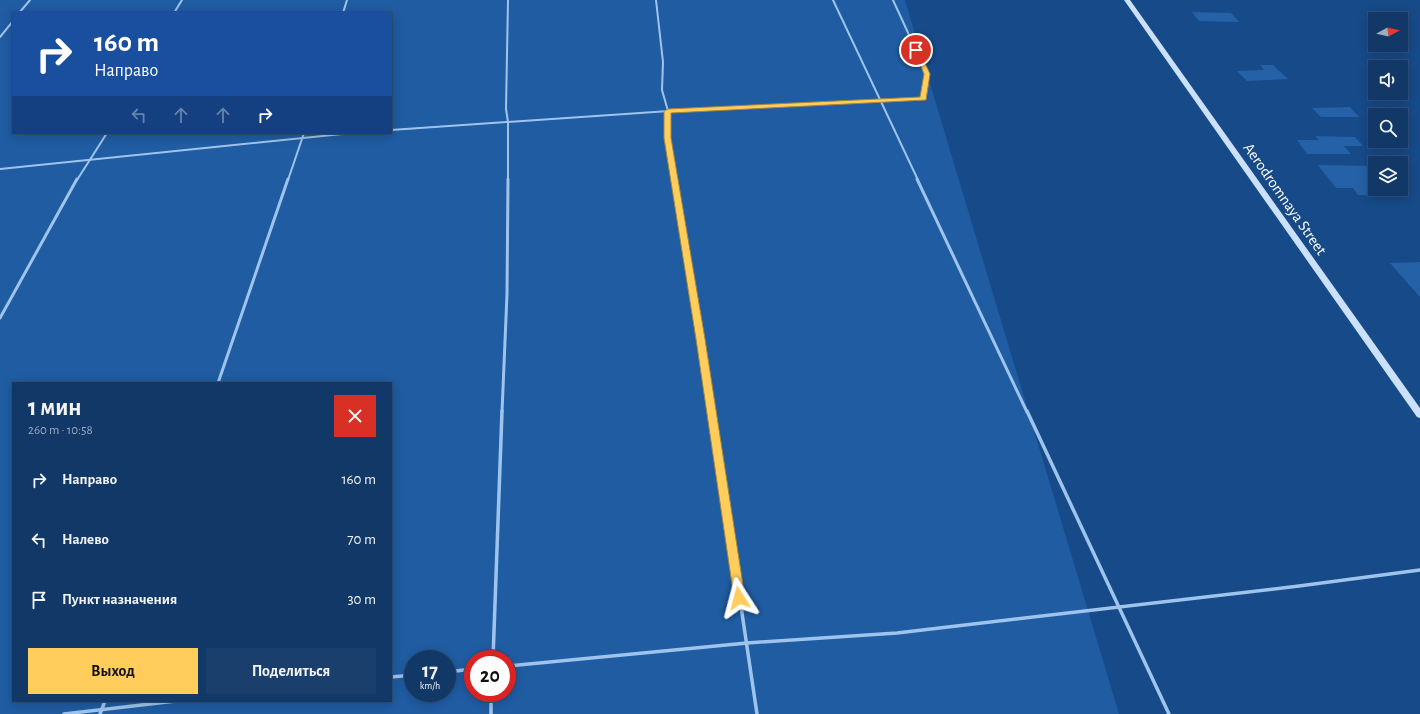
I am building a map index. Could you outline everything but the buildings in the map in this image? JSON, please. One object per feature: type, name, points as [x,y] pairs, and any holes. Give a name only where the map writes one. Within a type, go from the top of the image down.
[{"type":"street","name":"Aerodromnaya Street","points":[[1127,0],[1420,415]]},
{"type":"lane","points":[[20,12],[30,0]]},
{"type":"lane","points":[[175,12],[182,0]]},
{"type":"lane","points":[[343,12],[347,0]]},
{"type":"lane","points":[[493,650],[507,294],[508,122],[506,109],[508,0]]},
{"type":"lane","points":[[656,0],[663,62],[662,90],[668,111],[667,138],[701,339],[757,714]]},
{"type":"lane","points":[[833,0],[1117,607],[1169,714]]},
{"type":"lane","points":[[392,130],[668,111],[924,99],[927,74],[893,0]]},
{"type":"lane","points":[[0,37],[12,22]]},
{"type":"lane","points":[[0,318],[68,193],[106,134]]},
{"type":"lane","points":[[218,382],[304,134]]},
{"type":"lane","points":[[0,169],[90,161],[342,134]]},
{"type":"lane","points":[[516,665],[746,643],[897,633],[1299,586],[1420,570]]},
{"type":"lane","points":[[392,677],[404,676]]},
{"type":"lane","points":[[101,712],[105,702]]},
{"type":"lane","points":[[64,714],[101,712],[169,702]]},
{"type":"lane","points":[[491,714],[492,702]]},
{"type":"shaded area","points":[[0,0],[905,0],[1119,714],[0,714]]},
{"type":"route","points":[[739,598],[701,339],[667,138],[668,111],[924,99],[927,74],[916,50]]}]
